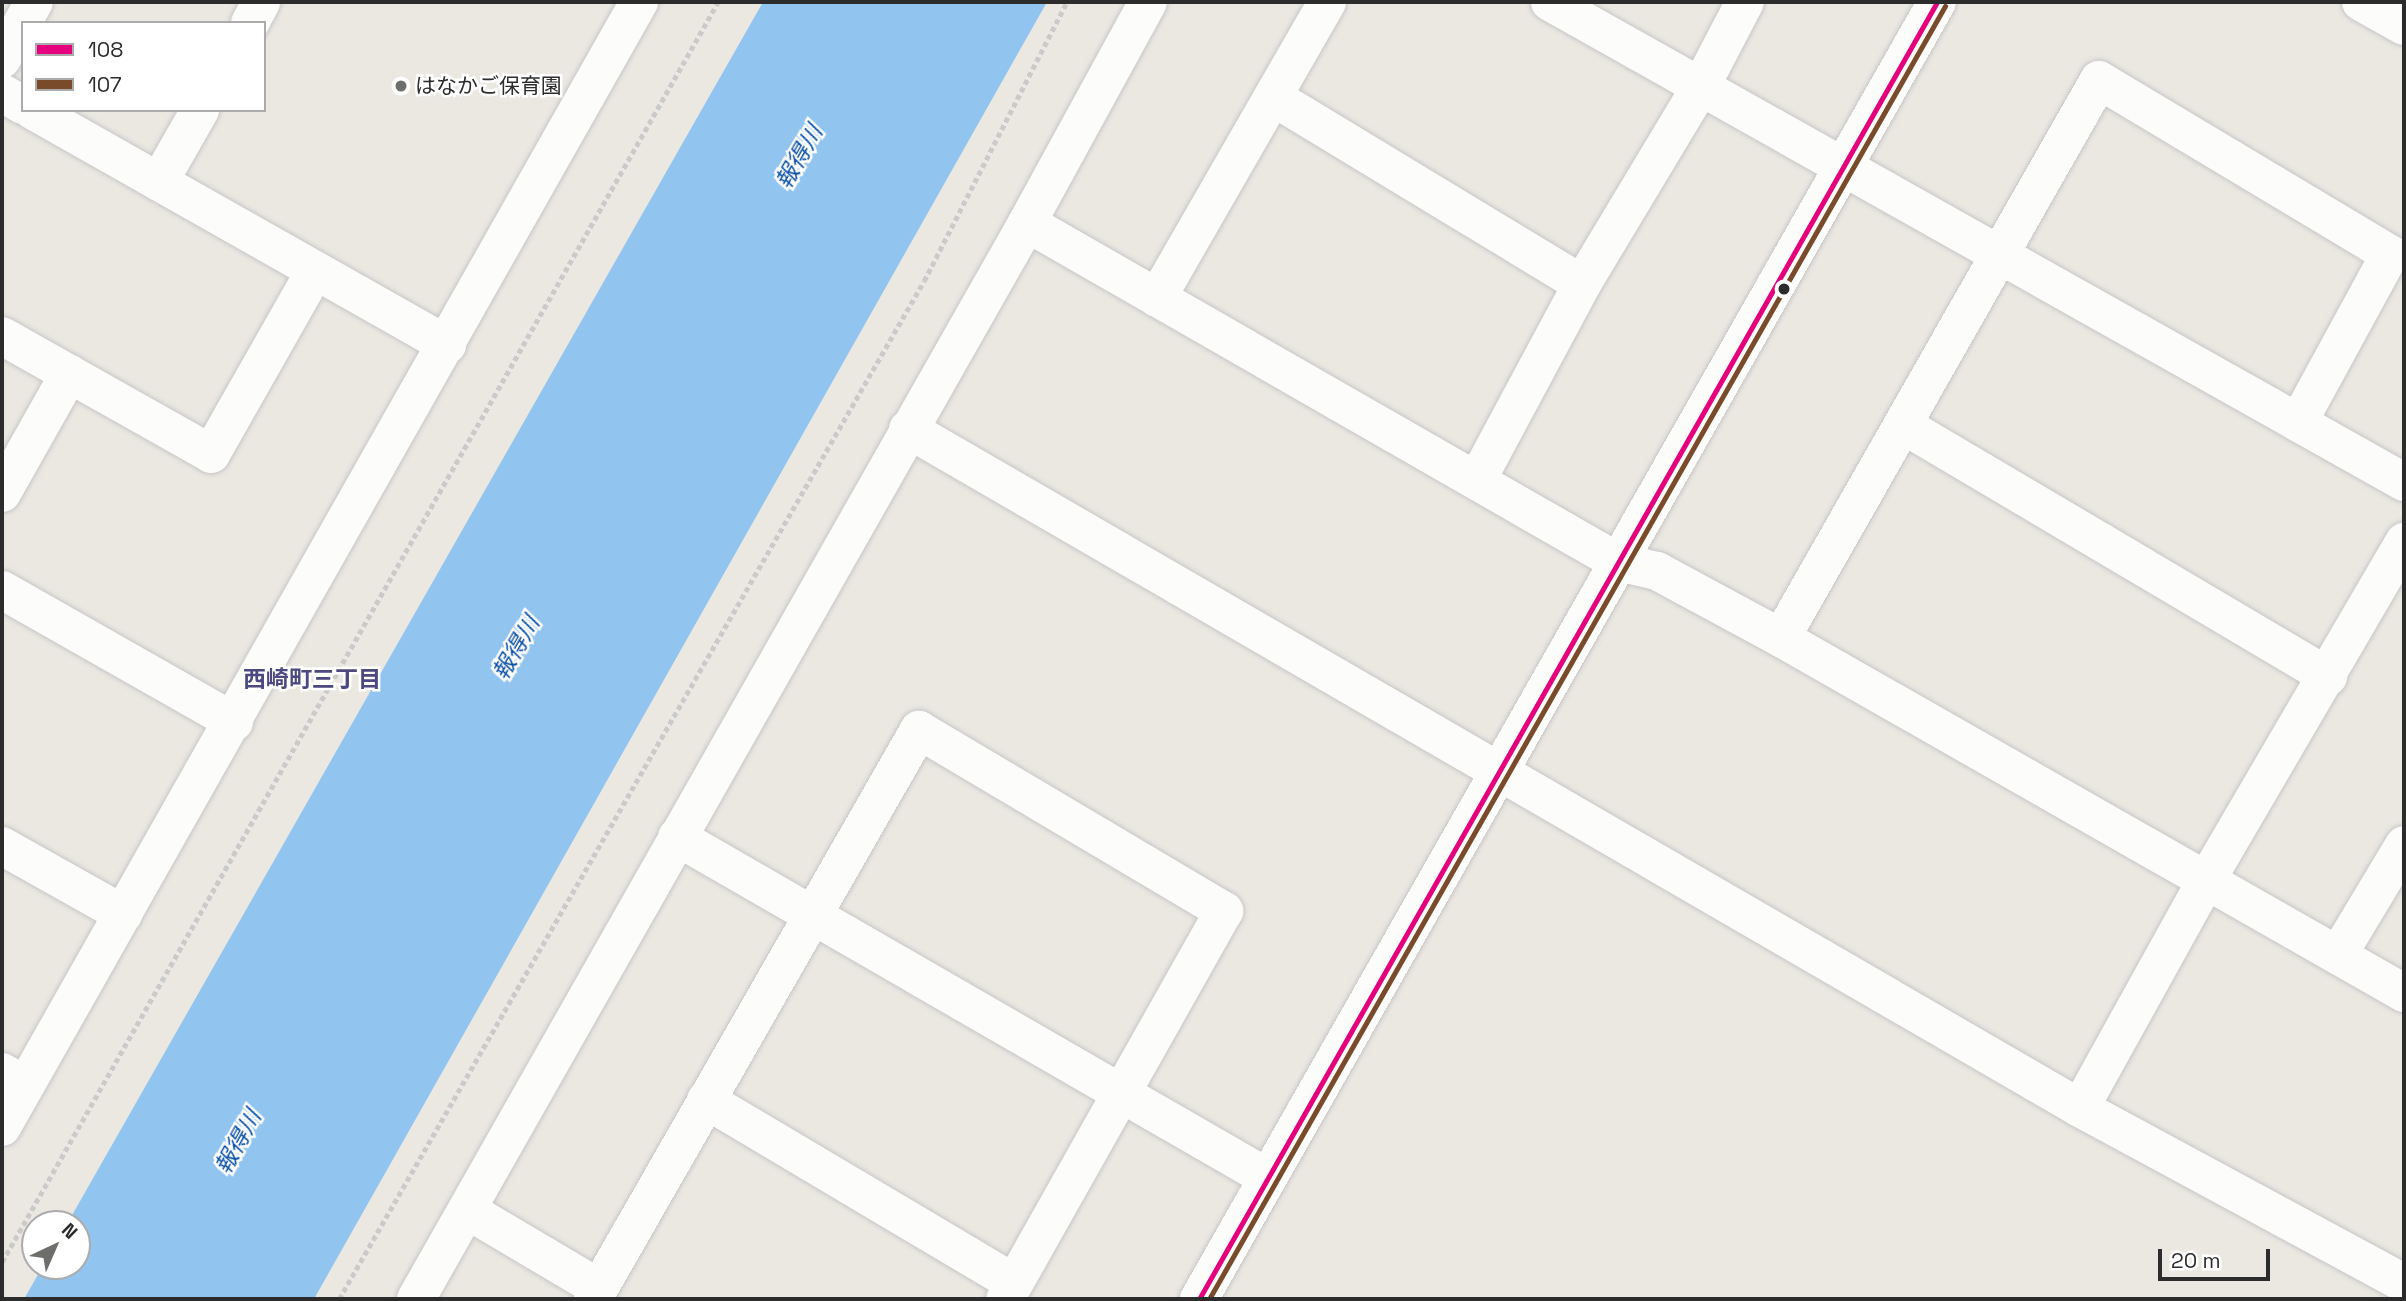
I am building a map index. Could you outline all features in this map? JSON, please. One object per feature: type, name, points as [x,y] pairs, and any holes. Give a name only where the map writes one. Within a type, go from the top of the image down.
[{"type":"street","points":[[23,21],[34,2]]},
{"type":"street","points":[[251,21],[261,2]]},
{"type":"street","points":[[2,1127],[13,1079],[123,914],[639,2]]},
{"type":"street","points":[[416,1299],[1027,223],[1148,2]]},
{"type":"street","points":[[1157,298],[1327,2]]},
{"type":"street","points":[[1550,2],[2404,482]]},
{"type":"street","points":[[1477,480],[1582,284],[1701,86],[1745,2]]},
{"type":"street","points":[[1199,1299],[1937,2]]},
{"type":"street","points":[[2361,2],[2404,26]]},
{"type":"street","points":[[2,59],[21,25]]},
{"type":"street","points":[[1781,638],[2099,80],[2390,254],[2298,423]]},
{"type":"street","points":[[2,93],[21,104]]},
{"type":"street","points":[[1273,96],[1582,284]]},
{"type":"street","points":[[36,112],[447,345]]},
{"type":"street","points":[[159,182],[199,112]]},
{"type":"street","points":[[1027,223],[1618,562],[1657,571],[1781,638],[2404,993]]},
{"type":"street","points":[[2,336],[211,454],[315,271]]},
{"type":"street","points":[[2,494],[69,374]]},
{"type":"street","points":[[1903,425],[2328,676]]},
{"type":"street","points":[[908,429],[2080,1108],[2404,1283]]},
{"type":"street","points":[[2080,1108],[2206,881],[2404,542]]},
{"type":"street","points":[[2,590],[234,722]]},
{"type":"street","points":[[467,1210],[596,1294],[705,1100],[810,915],[919,730],[1224,911],[1010,1291],[705,1100]]},
{"type":"street","points":[[677,837],[1268,1178]]},
{"type":"street","points":[[2338,955],[2404,845]]},
{"type":"street","points":[[2,846],[123,914]]},
{"type":"path","points":[[2,1262],[719,2]]},
{"type":"path","points":[[339,1299],[924,281],[1067,2]]},
{"type":"water","name":"報得川","points":[[763,2],[1047,2],[314,1299],[24,1299],[35,1280],[91,1280],[91,1210],[75,1210]]},
{"type":"transit line","name":"108","points":[[1199,1299],[1937,2]]},
{"type":"transit line","name":"107","points":[[1209,1299],[1945,6]]},
{"type":"place","name":"はなかご保育園","points":[[401,86]]},
{"type":"district","name":"西崎町三丁目","points":[[312,679]]}]
